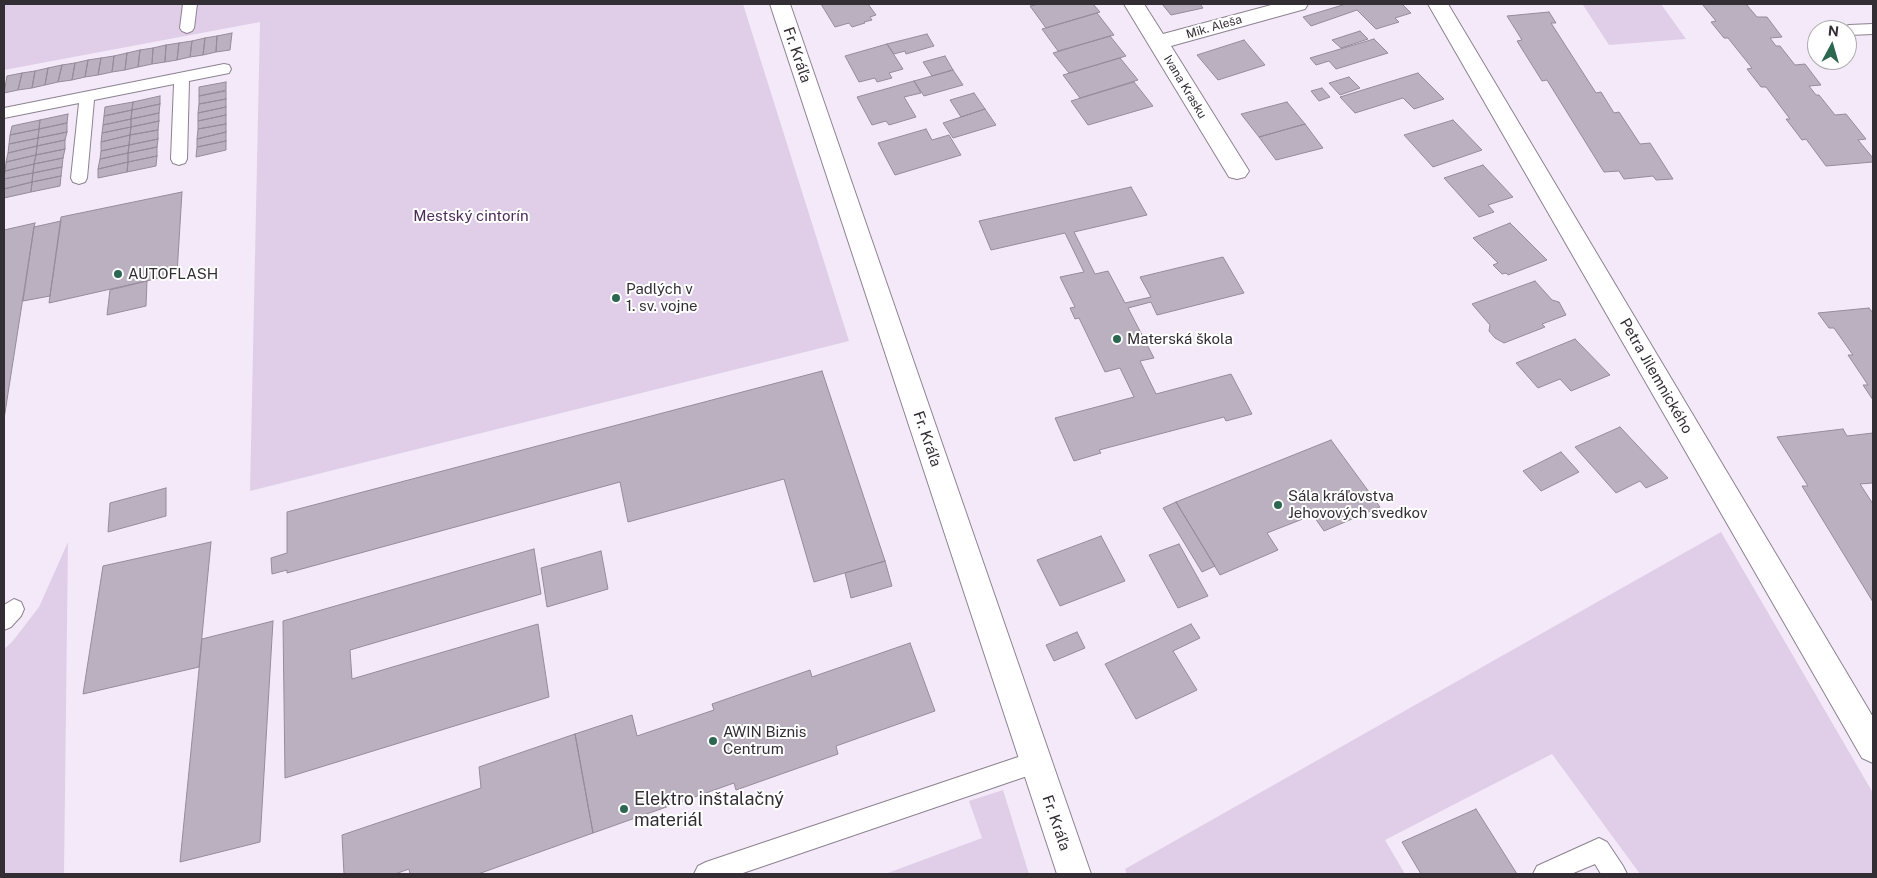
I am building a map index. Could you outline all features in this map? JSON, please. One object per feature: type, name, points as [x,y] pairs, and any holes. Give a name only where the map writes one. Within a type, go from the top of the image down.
[{"type":"street","name":"Fr. Kráľa","points":[[780,4],[1074,874]]},
{"type":"street","name":"Ivana Krasku","points":[[1134,4],[1237,171]]},
{"type":"street","name":"Mik. Aleša","points":[[1158,43],[1298,4]]},
{"type":"street","name":"Petra Jilemnického","points":[[1438,4],[1873,747]]},
{"type":"lane","points":[[187,28],[190,4]]},
{"type":"lane","points":[[1857,30],[1873,29]]},
{"type":"lane","points":[[4,113],[224,69]]},
{"type":"lane","points":[[179,159],[182,78]]},
{"type":"lane","points":[[79,178],[86,96]]},
{"type":"lane","points":[[706,874],[1036,762]]},
{"type":"lane","points":[[1545,874],[1599,850],[1615,874]]},
{"type":"green space","name":"Mestský cintorín","points":[[4,4],[743,4],[849,341],[250,491],[260,22],[4,70]]},
{"type":"green space","points":[[1661,4],[1686,39],[1609,45],[1583,5]]},
{"type":"green space","points":[[1721,532],[1873,793],[1873,874],[1640,874],[1552,754],[1385,840],[1405,874],[1127,874],[1125,869]]},
{"type":"green space","points":[[68,542],[64,874],[4,874],[4,649],[12,642],[39,607]]},
{"type":"green space","points":[[1003,790],[1029,874],[885,874],[982,838],[969,801]]},
{"type":"building","points":[[821,4],[868,4],[876,15],[870,17],[872,20],[852,27],[849,23],[835,27]]},
{"type":"building","points":[[1039,4],[1093,4],[1100,12],[1046,28],[1030,6]]},
{"type":"building","points":[[1162,4],[1200,4],[1203,8],[1171,15]]},
{"type":"building","points":[[1346,4],[1402,4],[1411,13],[1395,18],[1399,22],[1376,29],[1357,10],[1311,26],[1303,17]]},
{"type":"building","points":[[1702,4],[1746,4],[1757,17],[1767,17],[1782,37],[1770,38],[1776,46],[1780,46],[1795,65],[1805,64],[1807,70],[1810,70],[1821,85],[1809,86],[1835,115],[1846,114],[1866,139],[1858,140],[1873,158],[1873,162],[1826,166],[1806,139],[1802,140],[1786,119],[1790,119],[1766,87],[1761,87],[1747,69],[1752,68],[1728,38],[1724,38],[1711,22],[1716,21]]},
{"type":"building","points":[[1549,12],[1556,23],[1551,23],[1596,93],[1601,92],[1614,113],[1619,112],[1640,144],[1650,143],[1673,179],[1656,180],[1653,176],[1624,179],[1619,171],[1604,172],[1547,80],[1542,81],[1517,41],[1522,40],[1507,16]]},
{"type":"building","points":[[1097,13],[1114,35],[1058,51],[1042,29]]},
{"type":"building","points":[[1360,31],[1368,39],[1341,48],[1332,40]]},
{"type":"building","points":[[232,33],[230,50],[216,52],[217,36]]},
{"type":"building","points":[[927,34],[934,46],[906,54],[905,51],[894,54],[887,44]]},
{"type":"building","points":[[217,36],[216,52],[203,55],[205,38]]},
{"type":"building","points":[[1110,36],[1126,56],[1069,73],[1053,53]]},
{"type":"building","points":[[205,38],[203,55],[190,57],[192,41]]},
{"type":"building","points":[[1374,39],[1388,53],[1336,69],[1329,61],[1316,65],[1310,58]]},
{"type":"building","points":[[1244,40],[1265,65],[1218,80],[1197,55]]},
{"type":"building","points":[[192,41],[190,57],[177,60],[179,43]]},
{"type":"building","points":[[179,43],[177,60],[165,62],[166,45]]},
{"type":"building","points":[[887,44],[903,69],[889,73],[892,78],[877,82],[875,78],[859,82],[845,56]]},
{"type":"building","points":[[166,45],[165,62],[152,64],[153,48]]},
{"type":"building","points":[[153,48],[152,64],[138,67],[140,50]]},
{"type":"building","points":[[140,50],[138,67],[125,70],[127,53]]},
{"type":"building","points":[[127,53],[125,70],[112,72],[114,56]]},
{"type":"building","points":[[114,56],[112,72],[98,75],[101,58]]},
{"type":"building","points":[[945,56],[953,70],[932,76],[923,62]]},
{"type":"building","points":[[101,58],[98,75],[85,77],[88,60]]},
{"type":"building","points":[[1120,58],[1138,80],[1080,98],[1063,75]]},
{"type":"building","points":[[88,60],[85,77],[72,80],[75,63]]},
{"type":"building","points":[[75,63],[72,80],[58,82],[62,65]]},
{"type":"building","points":[[62,65],[58,82],[45,85],[48,68]]},
{"type":"building","points":[[48,68],[45,85],[32,88],[35,71]]},
{"type":"building","points":[[953,70],[963,85],[924,96],[914,81]]},
{"type":"building","points":[[35,71],[32,88],[18,90],[22,73]]},
{"type":"building","points":[[22,73],[18,90],[4,93],[7,76]]},
{"type":"building","points":[[1418,73],[1444,99],[1414,109],[1403,98],[1355,113],[1340,97]]},
{"type":"building","points":[[1349,77],[1360,88],[1340,95],[1329,83]]},
{"type":"building","points":[[914,81],[921,93],[904,97],[916,117],[889,125],[886,121],[872,125],[857,97]]},
{"type":"building","points":[[226,82],[226,90],[199,96],[199,87]]},
{"type":"building","points":[[1134,82],[1153,106],[1088,125],[1071,101]]},
{"type":"building","points":[[1322,88],[1330,97],[1319,101],[1311,91]]},
{"type":"building","points":[[226,91],[226,99],[199,104],[199,96]]},
{"type":"building","points":[[974,93],[985,109],[961,117],[950,100]]},
{"type":"building","points":[[160,96],[160,104],[132,110],[133,102]]},
{"type":"building","points":[[226,99],[226,107],[198,113],[199,104]]},
{"type":"building","points":[[133,102],[132,110],[104,116],[105,107]]},
{"type":"building","points":[[1287,102],[1305,124],[1259,137],[1241,114]]},
{"type":"building","points":[[160,104],[159,113],[131,119],[132,110]]},
{"type":"building","points":[[226,107],[226,115],[198,121],[198,113]]},
{"type":"building","points":[[985,109],[996,125],[953,138],[943,123]]},
{"type":"building","points":[[132,110],[131,119],[103,125],[104,116]]},
{"type":"building","points":[[159,113],[159,121],[131,127],[131,119]]},
{"type":"building","points":[[68,114],[67,123],[39,129],[40,120]]},
{"type":"building","points":[[226,115],[226,124],[198,129],[198,121]]},
{"type":"building","points":[[131,119],[131,127],[102,133],[103,125]]},
{"type":"building","points":[[40,120],[39,129],[10,135],[12,126]]},
{"type":"building","points":[[1453,120],[1482,150],[1433,167],[1404,135]]},
{"type":"building","points":[[159,121],[158,130],[130,135],[131,127]]},
{"type":"building","points":[[67,123],[67,132],[38,138],[39,129]]},
{"type":"building","points":[[226,124],[226,132],[197,139],[198,129]]},
{"type":"building","points":[[1305,124],[1323,148],[1276,160],[1259,137]]},
{"type":"building","points":[[131,127],[130,135],[101,142],[102,133]]},
{"type":"building","points":[[39,129],[38,138],[9,144],[10,135]]},
{"type":"building","points":[[926,129],[932,140],[949,135],[961,155],[895,175],[878,143]]},
{"type":"building","points":[[158,130],[158,139],[129,145],[130,135]]},
{"type":"building","points":[[67,132],[65,140],[37,146],[38,138]]},
{"type":"building","points":[[226,132],[226,141],[197,147],[197,139]]},
{"type":"building","points":[[130,135],[129,145],[101,151],[101,142]]},
{"type":"building","points":[[38,138],[37,146],[8,153],[9,144]]},
{"type":"building","points":[[158,139],[157,147],[128,153],[129,145]]},
{"type":"building","points":[[65,140],[65,149],[36,155],[37,146]]},
{"type":"building","points":[[226,141],[226,150],[196,157],[197,147]]},
{"type":"building","points":[[129,145],[128,153],[100,159],[101,151]]},
{"type":"building","points":[[37,146],[36,155],[6,162],[8,153]]},
{"type":"building","points":[[157,147],[157,156],[128,162],[128,153]]},
{"type":"building","points":[[65,149],[63,158],[34,164],[36,155]]},
{"type":"building","points":[[128,153],[128,162],[98,169],[100,159]]},
{"type":"building","points":[[36,155],[34,164],[5,171],[6,162]]},
{"type":"building","points":[[157,156],[156,166],[127,172],[128,162]]},
{"type":"building","points":[[63,158],[62,167],[33,173],[34,164]]},
{"type":"building","points":[[128,162],[127,172],[98,178],[98,169]]},
{"type":"building","points":[[34,164],[33,173],[4,179],[5,171]]},
{"type":"building","points":[[1483,165],[1513,197],[1488,205],[1494,212],[1479,217],[1444,178]]},
{"type":"building","points":[[62,167],[61,176],[32,182],[33,173]]},
{"type":"building","points":[[33,173],[32,182],[4,189],[4,179]]},
{"type":"building","points":[[61,176],[60,186],[31,192],[32,182]]},
{"type":"building","points":[[32,182],[31,192],[4,198],[4,189]]},
{"type":"building","name":"Materská škola","points":[[1131,187],[1147,215],[1074,232],[1095,274],[1108,271],[1125,303],[1151,297],[1140,277],[1223,257],[1244,293],[1157,315],[1151,302],[1128,308],[1154,358],[1140,361],[1156,394],[1231,374],[1252,414],[1226,421],[1224,417],[1099,450],[1101,453],[1074,461],[1055,418],[1134,397],[1120,368],[1105,372],[1079,318],[1075,319],[1070,308],[1075,307],[1060,277],[1084,272],[1065,233],[991,250],[979,221]]},
{"type":"building","points":[[182,192],[177,274],[49,303],[61,217]]},
{"type":"building","points":[[61,221],[50,296],[23,301],[34,227]]},
{"type":"building","points":[[35,223],[34,227],[4,419],[4,230]]},
{"type":"building","points":[[1510,223],[1547,260],[1508,275],[1506,273],[1502,274],[1493,265],[1498,263],[1473,238]]},
{"type":"building","points":[[147,281],[146,306],[107,315],[110,290]]},
{"type":"building","points":[[1535,281],[1552,300],[1559,302],[1566,315],[1542,324],[1545,327],[1504,343],[1495,338],[1489,331],[1490,325],[1472,304]]},
{"type":"building","points":[[1869,308],[1873,313],[1873,400],[1863,385],[1868,385],[1848,355],[1853,355],[1834,328],[1829,328],[1818,313]]},
{"type":"building","points":[[1575,339],[1610,375],[1571,391],[1560,379],[1538,388],[1516,363]]},
{"type":"building","points":[[822,371],[885,561],[814,582],[784,479],[628,522],[620,482],[287,573],[287,570],[272,574],[271,558],[287,553],[287,512]]},
{"type":"building","points":[[1620,427],[1668,478],[1646,488],[1640,481],[1616,493],[1575,447]]},
{"type":"building","points":[[1843,429],[1847,436],[1873,433],[1873,483],[1860,484],[1873,504],[1873,602],[1802,486],[1808,486],[1777,437]]},
{"type":"building","name":"Sála kráľovstva Jehovových svedkov","points":[[1331,440],[1380,507],[1324,531],[1313,515],[1267,533],[1278,550],[1220,575],[1176,502]]},
{"type":"building","points":[[1561,452],[1579,472],[1541,491],[1523,471]]},
{"type":"building","points":[[166,488],[166,516],[108,532],[110,503]]},
{"type":"building","points":[[1176,502],[1215,566],[1202,572],[1163,508]]},
{"type":"building","points":[[1101,536],[1125,581],[1060,606],[1037,560]]},
{"type":"building","points":[[211,542],[199,667],[83,694],[103,566]]},
{"type":"building","points":[[1179,544],[1208,596],[1178,608],[1149,555]]},
{"type":"building","points":[[534,549],[541,594],[350,650],[352,679],[538,624],[549,697],[285,778],[283,621]]},
{"type":"building","points":[[601,551],[608,589],[547,607],[541,568]]},
{"type":"building","points":[[885,561],[892,586],[851,598],[845,573]]},
{"type":"building","points":[[273,621],[260,842],[180,862],[202,639]]},
{"type":"building","points":[[1191,624],[1200,638],[1173,651],[1197,690],[1136,719],[1105,664]]},
{"type":"building","points":[[1077,632],[1085,648],[1054,661],[1046,645]]},
{"type":"building","name":"AWIN Biznis Centrum","points":[[910,643],[935,711],[836,746],[838,754],[736,790],[734,783],[593,833],[575,734],[632,715],[637,736],[714,710],[712,704],[810,670],[812,677]]},
{"type":"building","points":[[575,734],[593,833],[478,874],[410,874],[409,869],[395,874],[344,874],[342,835],[481,788],[479,767]]},
{"type":"building","points":[[1476,809],[1517,874],[1421,874],[1402,842]]},
{"type":"place","name":"AUTOFLASH","points":[[118,274]]},
{"type":"place","name":"Padlých v 1. sv. vojne","points":[[616,298]]},
{"type":"place","name":"Materská škola","points":[[1117,339]]},
{"type":"place","name":"Sála kráľovstva Jehovových svedkov","points":[[1278,505]]},
{"type":"place","name":"AWIN Biznis Centrum","points":[[713,741]]},
{"type":"place","name":"Elektro inštalačný materiál","points":[[624,809]]}]
